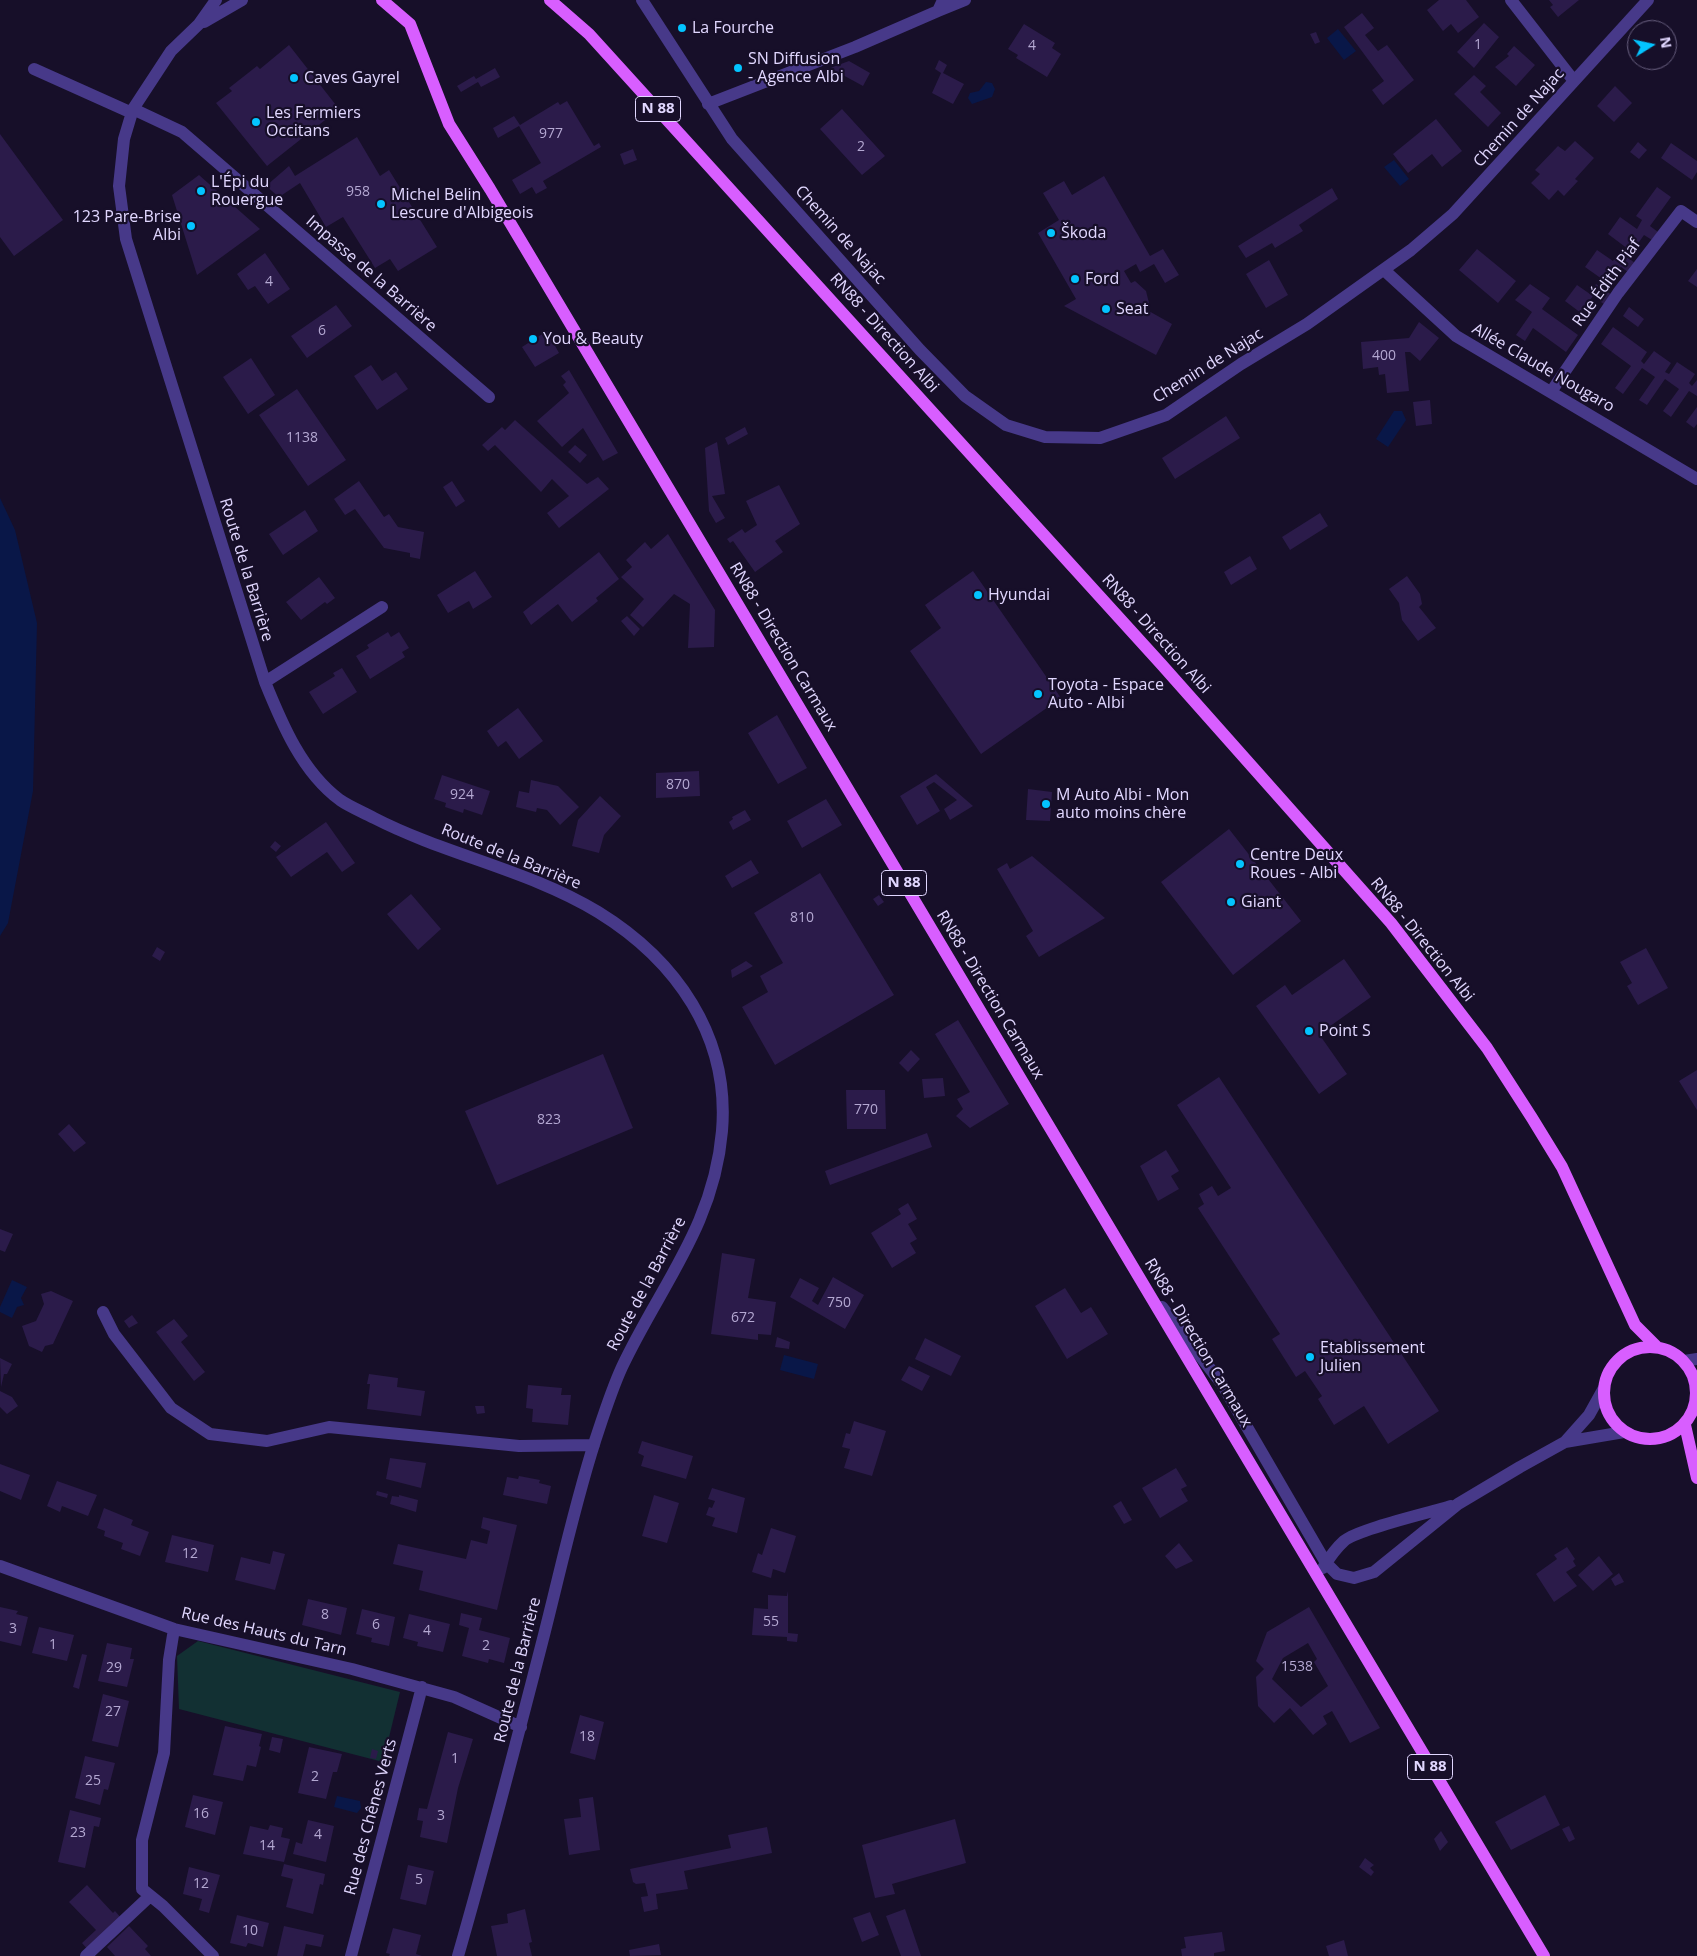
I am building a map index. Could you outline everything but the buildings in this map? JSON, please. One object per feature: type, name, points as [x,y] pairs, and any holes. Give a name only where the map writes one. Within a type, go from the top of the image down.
[{"type":"main road","name":"RN88 - Direction Carmaux","points":[[382,0],[410,24],[449,124],[490,189],[1544,1956]]},
{"type":"main road","name":"RN88 - Direction Albi","points":[[550,0],[589,34],[1176,680],[1391,923],[1487,1048],[1532,1118],[1562,1167],[1635,1326],[1657,1347]]},
{"type":"main road","points":[[1642,1347],[1657,1347],[1667,1350],[1684,1361],[1692,1374],[1697,1389],[1692,1414],[1685,1424],[1668,1436],[1649,1440],[1635,1438],[1624,1432],[1612,1420],[1605,1405],[1604,1388],[1608,1374],[1616,1361],[1628,1352],[1642,1347]]},
{"type":"main road","points":[[1685,1424],[1697,1478]]},
{"type":"street","name":"Route de la Barrière","points":[[200,24],[216,0]]},
{"type":"street","name":"Route de la Barrière","points":[[242,0],[200,24],[171,51],[132,111],[124,139],[119,186],[126,239],[265,682],[286,732],[315,775],[340,800],[400,831],[570,895],[626,929],[663,964],[693,1003],[712,1044],[720,1077],[722,1130],[712,1187],[690,1244],[621,1369],[594,1445],[500,1811],[458,1956]]},
{"type":"street","name":"Chemin de Najac","points":[[642,0],[732,139],[920,350],[965,396],[1006,425],[1045,437],[1100,438],[1166,415],[1384,270],[1453,214],[1648,0]]},
{"type":"street","points":[[708,104],[855,47],[941,5],[965,0]]},
{"type":"street","points":[[1511,0],[1574,81]]},
{"type":"street","name":"Impasse de la Barrière","points":[[34,69],[182,132],[489,397]]},
{"type":"street","name":"Rue Édith Piaf","points":[[1551,392],[1618,293],[1680,211],[1697,222]]},
{"type":"street","name":"Allée Claude Nougaro","points":[[1384,270],[1456,336],[1697,479]]},
{"type":"street","points":[[265,682],[382,607]]},
{"type":"street","points":[[1145,1286],[1222,1384],[1326,1563],[1337,1574],[1354,1578],[1374,1572],[1458,1504],[1565,1442],[1589,1415],[1604,1388]]},
{"type":"street","points":[[103,1312],[114,1334],[171,1408],[210,1434],[267,1441],[329,1427],[519,1446],[594,1445]]},
{"type":"street","points":[[1684,1361],[1697,1359]]},
{"type":"street","points":[[1565,1442],[1624,1432]]},
{"type":"street","points":[[1318,1578],[1326,1563],[1346,1540],[1365,1531],[1458,1504]]},
{"type":"street","name":"Rue des Hauts du Tarn","points":[[0,1566],[174,1629],[422,1687],[454,1697],[521,1727]]},
{"type":"street","points":[[174,1629],[169,1660],[164,1753],[142,1840],[142,1889],[213,1956]]},
{"type":"street","name":"Rue des Chênes Verts","points":[[351,1956],[422,1687]]},
{"type":"street","points":[[86,1956],[150,1896]]},
{"type":"green space","points":[[198,1641],[400,1692],[383,1762],[179,1709],[177,1656]]},
{"type":"shaded area","points":[[1338,29],[1356,51],[1344,60],[1327,38]]},
{"type":"shaded area","points":[[986,82],[992,83],[995,89],[992,97],[972,104],[968,98],[970,93],[979,91]]},
{"type":"shaded area","points":[[1394,160],[1409,179],[1400,186],[1384,167]]},
{"type":"shaded area","points":[[1394,411],[1402,411],[1406,420],[1388,447],[1376,439]]},
{"type":"shaded area","points":[[0,498],[15,530],[37,623],[33,791],[8,923],[0,936]]},
{"type":"shaded area","points":[[12,1280],[27,1287],[21,1298],[24,1305],[17,1307],[12,1318],[0,1312],[0,1307]]},
{"type":"shaded area","points":[[784,1355],[818,1364],[814,1379],[780,1370]]},
{"type":"shaded area","points":[[337,1796],[360,1801],[361,1808],[357,1813],[334,1807]]},
{"type":"place","name":"La Fourche","points":[[682,28]]},
{"type":"place","name":"SN Diffusion - Agence Albi","points":[[738,68]]},
{"type":"place","name":"Caves Gayrel","points":[[294,78]]},
{"type":"place","name":"Les Fermiers Occitans","points":[[256,122]]},
{"type":"place","name":"L'Épi du Rouergue","points":[[201,191]]},
{"type":"place","name":"Michel Belin Lescure d'Albigeois","points":[[381,204]]},
{"type":"place","name":"123 Pare-Brise Albi","points":[[191,226]]},
{"type":"place","name":"Škoda","points":[[1051,233]]},
{"type":"place","name":"Ford","points":[[1075,279]]},
{"type":"place","name":"Seat","points":[[1106,309]]},
{"type":"place","name":"You & Beauty","points":[[533,339]]},
{"type":"place","name":"Hyundai","points":[[978,595]]},
{"type":"place","name":"Toyota - Espace Auto - Albi","points":[[1038,694]]},
{"type":"place","name":"M Auto Albi - Mon auto moins chère","points":[[1046,804]]},
{"type":"place","name":"Centre Deux Roues - Albi","points":[[1240,864]]},
{"type":"place","name":"Giant","points":[[1231,902]]},
{"type":"place","name":"Point S","points":[[1309,1031]]},
{"type":"place","name":"Etablissement Julien","points":[[1310,1357]]}]
